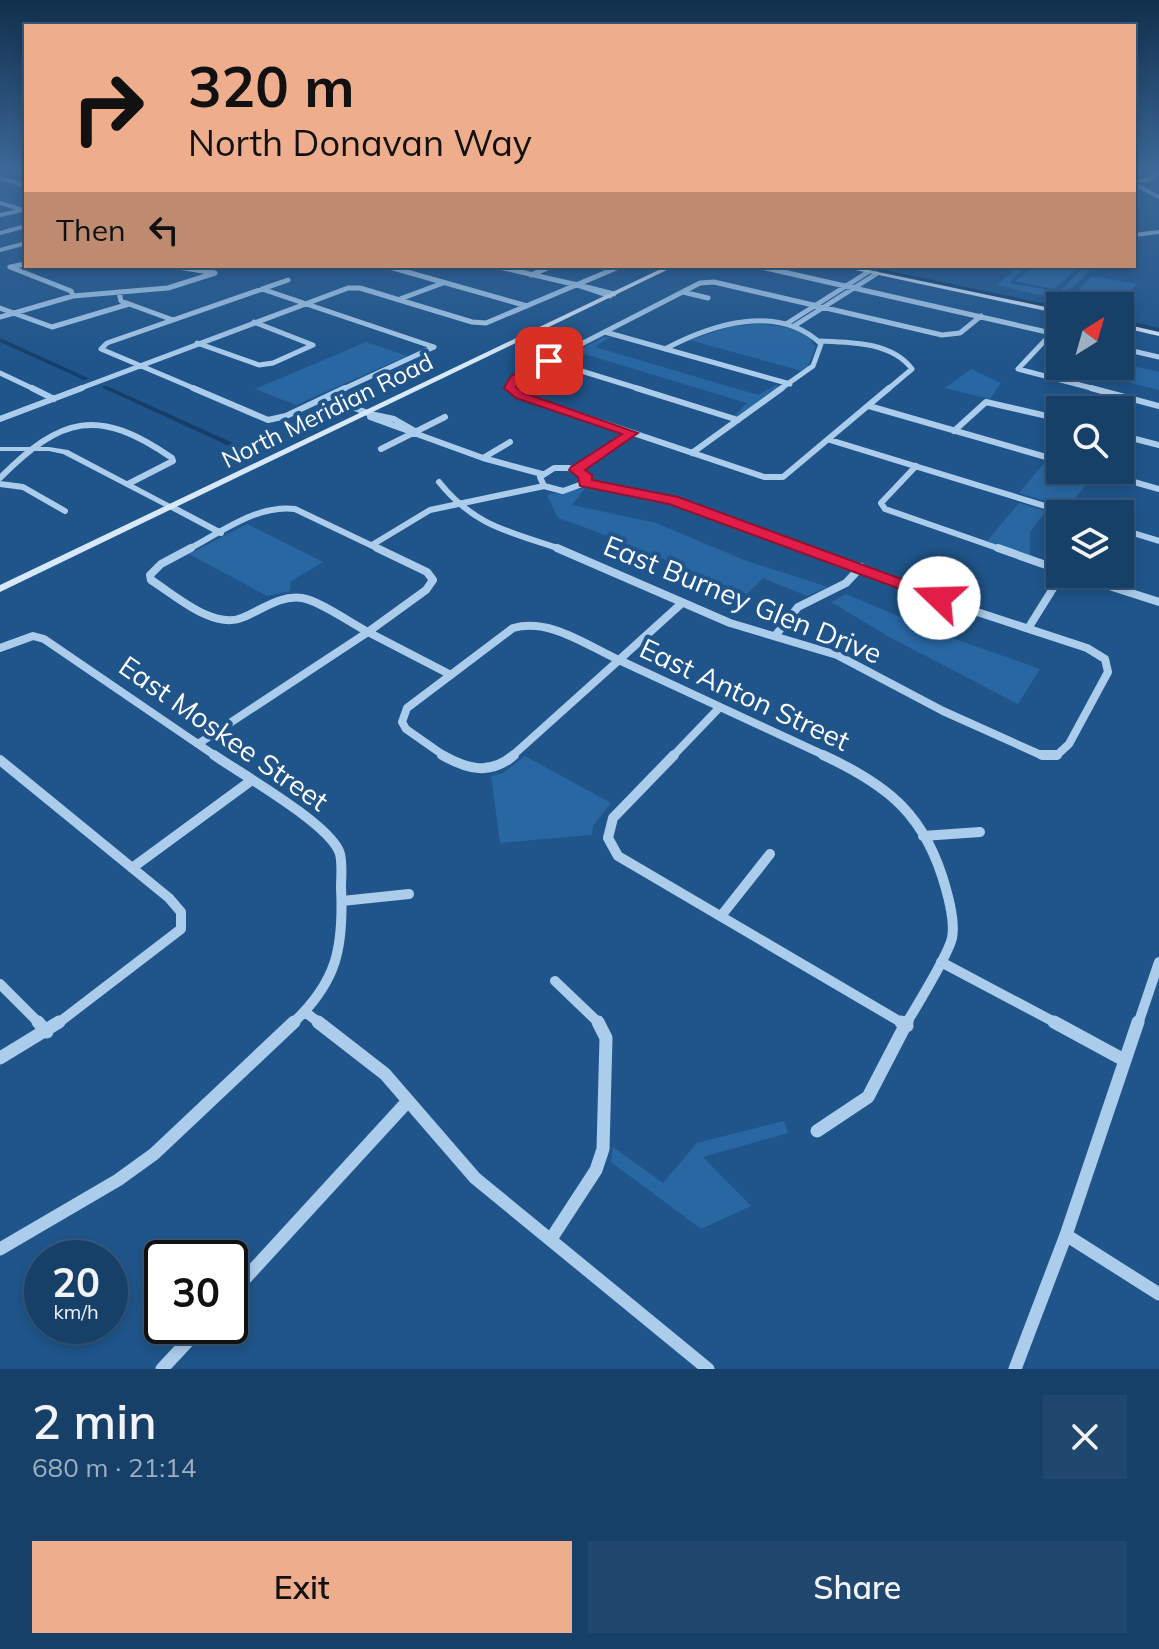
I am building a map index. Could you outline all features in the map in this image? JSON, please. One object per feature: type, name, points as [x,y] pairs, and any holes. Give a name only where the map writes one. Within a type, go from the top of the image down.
[{"type":"main road","name":"North Meridian Road","points":[[0,589],[668,268]]},
{"type":"main road","points":[[849,268],[1046,309]]},
{"type":"main road","points":[[1134,328],[1159,334]]},
{"type":"street","points":[[1137,235],[1150,240]]},
{"type":"street","points":[[0,250],[24,244]]},
{"type":"street","points":[[24,264],[10,267],[71,291],[73,296]]},
{"type":"street","points":[[0,317],[73,296],[177,287],[215,273],[184,268]]},
{"type":"street","points":[[392,268],[527,306]]},
{"type":"street","points":[[399,270],[404,268]]},
{"type":"street","points":[[503,268],[612,295]]},
{"type":"street","points":[[530,275],[547,268]]},
{"type":"street","points":[[0,419],[136,365],[354,287],[482,323],[616,268]]},
{"type":"street","points":[[766,268],[1046,332]]},
{"type":"street","points":[[786,324],[872,273]]},
{"type":"street","points":[[794,326],[872,273]]},
{"type":"street","points":[[262,289],[434,347],[274,419],[262,418],[100,347],[173,320],[262,289],[288,280]]},
{"type":"street","points":[[400,300],[444,282]]},
{"type":"street","points":[[665,349],[692,335],[727,323],[786,324],[820,341],[853,342],[894,353],[908,361],[912,369],[783,477],[764,477],[520,395],[510,388],[515,378],[682,291],[707,282],[954,335],[981,316]]},
{"type":"street","points":[[682,291],[708,298]]},
{"type":"street","points":[[119,292],[118,298],[129,304],[173,320]]},
{"type":"street","points":[[0,308],[52,327],[129,304]]},
{"type":"street","points":[[197,343],[253,364],[264,365],[313,345],[254,322]]},
{"type":"street","points":[[537,332],[581,345]]},
{"type":"street","points":[[604,332],[790,384]]},
{"type":"street","points":[[1046,339],[1018,369],[1046,376]]},
{"type":"street","points":[[692,453],[813,366],[822,347],[820,341]]},
{"type":"street","points":[[1134,351],[1159,357]]},
{"type":"street","points":[[549,361],[738,420]]},
{"type":"street","points":[[0,373],[54,399]]},
{"type":"street","points":[[0,385],[14,380]]},
{"type":"street","points":[[1059,380],[1159,406]]},
{"type":"street","points":[[327,397],[369,414],[393,419],[483,458],[542,474]]},
{"type":"street","points":[[954,431],[981,405],[991,402],[1046,416]]},
{"type":"street","points":[[869,406],[1046,457]]},
{"type":"street","points":[[381,449],[445,417]]},
{"type":"street","points":[[0,478],[33,448],[48,439],[94,423],[118,430],[169,455],[173,461],[128,484]]},
{"type":"street","points":[[576,470],[632,433]]},
{"type":"street","points":[[1134,439],[1159,445]]},
{"type":"street","points":[[830,440],[1046,506]]},
{"type":"street","points":[[483,458],[510,442]]},
{"type":"street","points":[[0,449],[33,448],[65,452],[221,533]]},
{"type":"street","points":[[916,466],[881,503],[893,514],[1046,567]]},
{"type":"street","points":[[544,486],[539,480],[542,474],[554,468],[576,470],[585,475],[585,483]]},
{"type":"street","name":"East Burney Glen Drive","points":[[439,482],[456,503],[482,522],[571,553],[682,603],[837,655],[995,737],[1041,755],[1056,756],[1069,744],[1108,672],[1105,659],[1087,648],[1029,627]]},
{"type":"street","points":[[1134,482],[1159,489]]},
{"type":"street","points":[[372,545],[430,510],[544,486],[570,490],[585,483],[673,500],[965,608],[1029,627],[1052,588]]},
{"type":"street","points":[[0,484],[23,487],[65,511]]},
{"type":"street","points":[[198,744],[367,632],[426,590],[433,580],[427,572],[295,509],[280,507],[265,510],[161,564],[150,575],[154,584],[214,619],[241,619],[274,601],[303,598],[367,632],[451,675],[407,708],[402,722],[407,733],[461,765],[488,769],[507,761],[682,603]]},
{"type":"street","points":[[1134,533],[1159,541]]},
{"type":"street","points":[[775,636],[798,607],[846,583],[861,567]]},
{"type":"street","points":[[1116,588],[1159,602]]},
{"type":"street","name":"East Anton Street","points":[[451,675],[513,628],[528,624],[546,626],[851,768],[884,787],[904,808],[944,875],[953,910],[952,938],[868,1097],[817,1131]]},
{"type":"street","name":"East Moskee Street","points":[[0,648],[33,636],[44,639],[322,829],[340,852],[342,901],[339,956],[326,984],[305,1012],[154,1154],[118,1180],[0,1249]]},
{"type":"street","points":[[720,707],[613,818],[606,834],[608,844],[618,856],[907,1026]]},
{"type":"street","points":[[0,761],[181,912],[181,929],[47,1032],[0,1058]]},
{"type":"street","points":[[132,868],[252,780]]},
{"type":"street","points":[[923,836],[980,832]]},
{"type":"street","points":[[721,916],[770,854]]},
{"type":"street","points":[[342,901],[409,894]]},
{"type":"street","points":[[941,962],[1124,1060]]},
{"type":"street","points":[[1015,1369],[1066,1235],[1159,962]]},
{"type":"street","points":[[551,1239],[596,1170],[603,1149],[606,1038],[599,1023],[555,981]]},
{"type":"street","points":[[0,984],[47,1032]]},
{"type":"street","points":[[305,1012],[385,1074],[475,1178],[708,1369]]},
{"type":"street","points":[[248,1275],[408,1101]]},
{"type":"street","points":[[1066,1235],[1159,1294]]},
{"type":"street","points":[[162,1369],[185,1344]]},
{"type":"shaded area","points":[[1017,268],[1026,268],[1011,280],[1011,284],[1045,289],[1046,296],[997,285]]},
{"type":"shaded area","points":[[1031,268],[1078,268],[1054,289],[1015,281]]},
{"type":"shaded area","points":[[1083,268],[1092,268],[1079,281],[1068,290],[1051,292],[1061,290]]},
{"type":"shaded area","points":[[1092,276],[1137,284],[1130,292],[1076,292]]},
{"type":"shaded area","points":[[759,324],[792,329],[812,341],[815,348],[808,367],[802,371],[690,340],[732,326]]},
{"type":"shaded area","points":[[604,337],[610,337],[595,347],[758,395],[776,385],[780,388],[740,416],[734,416],[747,403],[581,353],[561,363],[559,360]]},
{"type":"shaded area","points":[[366,342],[407,356],[296,405],[255,389]]},
{"type":"shaded area","points":[[1134,366],[1159,372],[1159,390],[1119,380],[1134,380]]},
{"type":"shaded area","points":[[971,369],[1001,383],[990,399],[945,388]]},
{"type":"shaded area","points":[[1046,461],[1046,484],[1086,484],[1074,500],[1046,501],[1019,493]]},
{"type":"shaded area","points":[[585,488],[572,505],[656,523],[744,560],[828,587],[807,596],[763,578],[747,594],[558,518],[547,495]]},
{"type":"shaded area","points":[[1019,503],[1046,511],[1030,532],[1030,555],[987,541]]},
{"type":"shaded area","points":[[247,524],[323,562],[290,582],[290,591],[267,596],[189,554]]},
{"type":"shaded area","points":[[846,594],[938,633],[1040,669],[1018,704],[891,638],[831,602]]},
{"type":"shaded area","points":[[525,756],[611,803],[593,826],[592,835],[500,843],[491,776],[503,773]]},
{"type":"shaded area","points":[[784,1121],[788,1133],[703,1157],[751,1206],[701,1229],[611,1162],[613,1147],[663,1183],[697,1143]]},
{"type":"waterway","points":[[868,268],[1046,306]]},
{"type":"waterway","points":[[1134,324],[1159,330]]},
{"type":"waterway","points":[[0,340],[86,379]]},
{"type":"waterway","points":[[105,387],[256,455]]},
{"type":"route","points":[[549,361],[515,378],[510,388],[520,395],[632,433],[576,470],[585,475],[585,483],[673,500],[939,598]]}]
